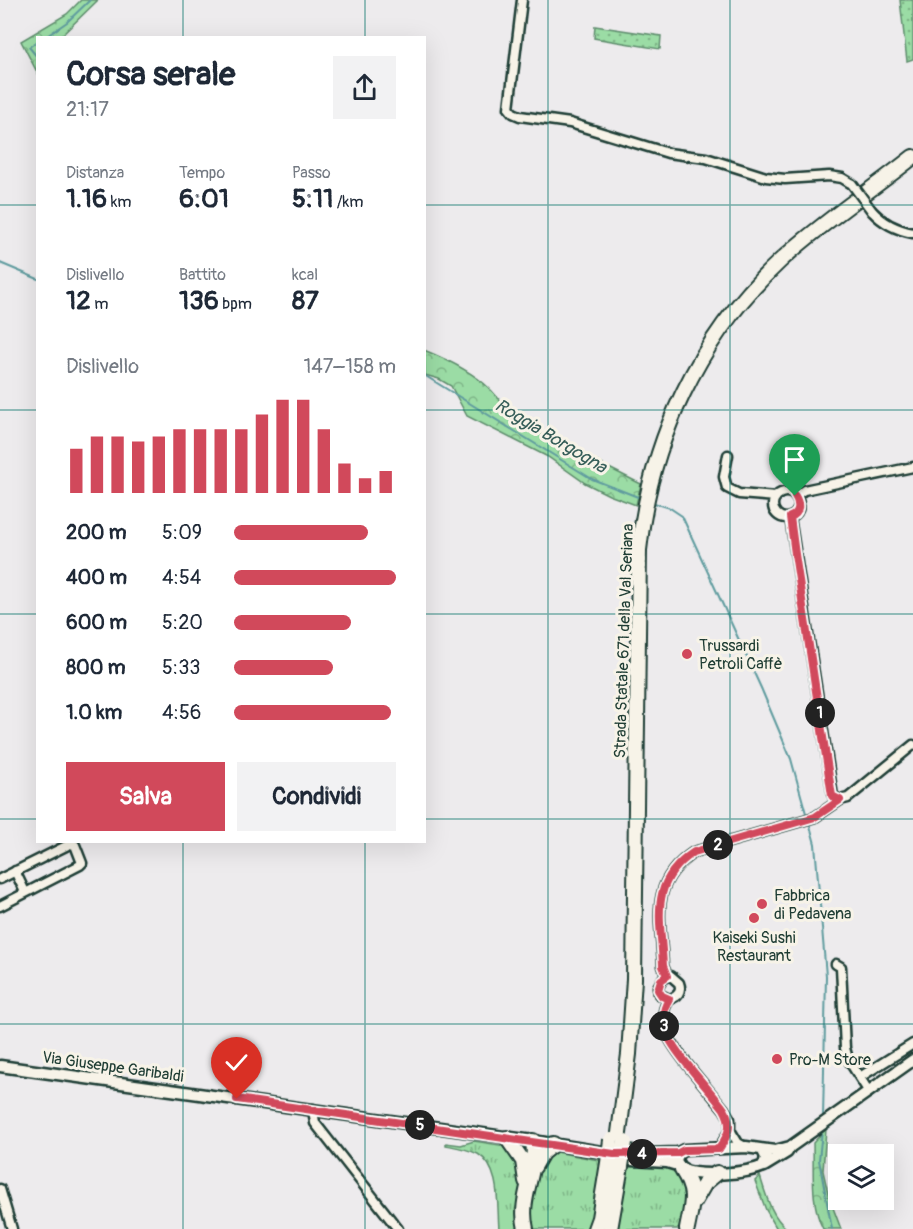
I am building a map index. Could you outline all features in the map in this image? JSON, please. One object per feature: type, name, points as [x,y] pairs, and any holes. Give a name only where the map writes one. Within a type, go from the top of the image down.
[{"type":"highway","name":"Strada Statale 671 della Val Seriana","points":[[603,1229],[627,1075],[634,980],[638,602],[642,527],[649,487],[680,399],[702,356],[728,318],[780,261],[913,157]]},
{"type":"highway","points":[[507,1138],[528,1165]]},
{"type":"highway","points":[[526,1229],[523,1215],[528,1165],[535,1153],[532,1141]]},
{"type":"highway","points":[[528,1165],[553,1144]]},
{"type":"highway","points":[[595,1229],[616,1153]]},
{"type":"highway","points":[[610,1229],[616,1153]]},
{"type":"highway","points":[[679,1167],[691,1183],[691,1210],[687,1229]]},
{"type":"highway","points":[[691,1210],[705,1184],[717,1173]]},
{"type":"street","points":[[522,0],[509,108],[513,113],[570,123],[668,153],[706,158],[766,177],[785,179],[829,176],[842,178],[852,184],[878,217],[900,231],[913,232]]},
{"type":"street","points":[[728,455],[724,477],[727,488],[739,494],[770,498],[786,492],[795,496],[798,501],[797,513],[790,517],[780,516],[775,512],[773,505],[776,497]]},
{"type":"street","points":[[795,496],[804,490],[913,467]]},
{"type":"street","points":[[790,517],[832,796],[840,800]]},
{"type":"street","points":[[719,1149],[730,1130],[730,1119],[668,1037],[664,1027],[663,1014],[669,999],[679,994],[680,987],[677,980],[667,976],[663,966],[661,896],[667,878],[680,862],[694,852],[815,817],[840,800],[848,798],[913,745]]},
{"type":"street","points":[[0,879],[70,844],[77,848],[82,863],[0,906]]},
{"type":"street","points":[[15,871],[25,892]]},
{"type":"street","points":[[836,964],[841,967],[845,1048],[848,1059],[869,1092]]},
{"type":"street","points":[[667,976],[661,980],[658,990],[662,996],[669,999]]},
{"type":"street","points":[[860,1077],[913,1044]]},
{"type":"street","name":"Via Giuseppe Garibaldi","points":[[0,1066],[616,1153],[678,1153],[684,1150],[746,1147],[775,1151],[790,1147],[913,1060]]},
{"type":"street","points":[[313,1109],[315,1123],[398,1229]]},
{"type":"street","points":[[730,1130],[738,1143],[746,1147]]},
{"type":"street","name":"Via Giuseppe Garibaldi","points":[[616,1153],[631,1160],[667,1162],[692,1173],[717,1173],[764,1166],[787,1152],[790,1147]]},
{"type":"street","points":[[763,1151],[766,1157],[764,1166]]},
{"type":"street","points":[[678,1153],[679,1167]]},
{"type":"street","points":[[0,1189],[12,1229]]},
{"type":"green space","points":[[81,0],[98,0],[61,36],[36,36],[36,70],[21,41],[67,14]]},
{"type":"green space","points":[[900,0],[913,0],[913,59],[907,61]]},
{"type":"green space","points":[[595,26],[661,36],[660,49],[594,38]]},
{"type":"green space","points":[[426,351],[476,377],[490,389],[516,419],[527,427],[641,484],[636,505],[585,483],[548,457],[467,416],[451,386],[426,375]]},
{"type":"green space","points":[[826,1129],[823,1171],[828,1193],[828,1210],[834,1210],[841,1229],[823,1229],[819,1219],[814,1198],[813,1143]]},
{"type":"green space","points":[[474,1141],[500,1145],[516,1154],[522,1184],[516,1213],[518,1229],[499,1229],[498,1199],[494,1178],[485,1160],[474,1152],[446,1145],[446,1143],[461,1145]]},
{"type":"green space","points":[[556,1152],[604,1161],[593,1229],[532,1229],[530,1199],[534,1182],[546,1155]]},
{"type":"green space","points":[[628,1161],[677,1170],[689,1186],[683,1229],[618,1229]]},
{"type":"green space","points":[[760,1176],[773,1212],[787,1229],[777,1229],[766,1210],[755,1181]]},
{"type":"waterway","points":[[47,36],[67,22],[90,0]]},
{"type":"waterway","points":[[36,42],[29,47],[36,56]]},
{"type":"waterway","name":"Roggia Borgogna","points":[[0,263],[36,278]]},
{"type":"waterway","name":"Roggia Borgogna","points":[[426,376],[592,479],[643,499]]},
{"type":"waterway","name":"Roggia Borgogna","points":[[651,502],[670,508],[682,516],[791,759],[807,817]]},
{"type":"waterway","name":"Roggia Borgogna","points":[[809,822],[815,844],[826,976],[823,1118]]},
{"type":"waterway","name":"Roggia Borgogna","points":[[822,1130],[819,1160],[832,1229]]},
{"type":"place","name":"Trussardi Petroli Caffè","points":[[687,654]]},
{"type":"place","name":"Fabbrica di Pedavena","points":[[762,904]]},
{"type":"place","name":"Kaiseki Sushi Restaurant","points":[[754,918]]},
{"type":"place","name":"Pro-M Store","points":[[777,1059]]},
{"type":"route","points":[[237,1099],[614,1154],[678,1153],[684,1150],[719,1149],[730,1130],[730,1119],[676,1050],[663,1023],[665,1006],[669,999],[662,996],[658,990],[659,983],[667,976],[663,966],[661,896],[667,878],[680,862],[694,852],[815,817],[840,800],[832,796],[795,554],[790,517],[797,513],[799,508],[795,496]]}]
